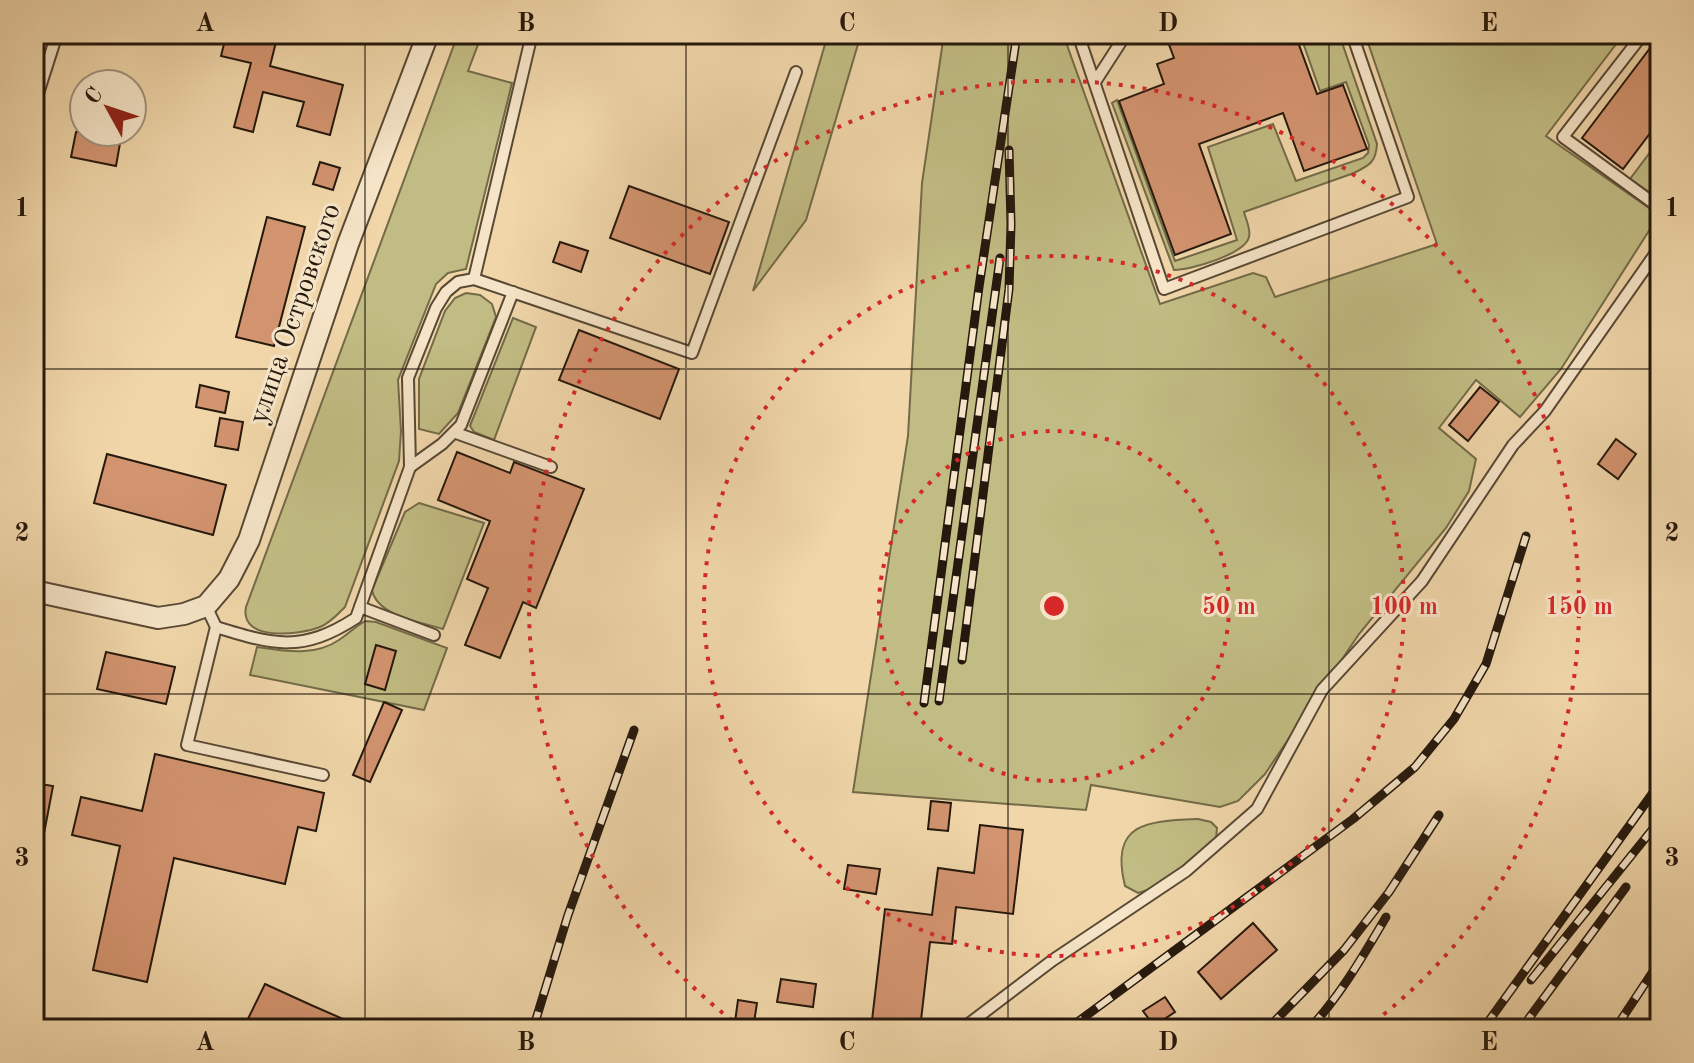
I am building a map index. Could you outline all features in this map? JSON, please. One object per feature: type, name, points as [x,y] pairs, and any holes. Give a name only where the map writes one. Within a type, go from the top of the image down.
[{"type":"street","name":"улица Островского","points":[[206,606],[229,579],[249,540],[348,244],[428,34]]},
{"type":"street","points":[[34,591],[158,618],[184,614],[206,606]]},
{"type":"lane","points":[[34,106],[57,34]]},
{"type":"lane","points":[[474,279],[532,34]]},
{"type":"lane","points":[[1078,34],[1164,289],[1408,197],[1352,34]]},
{"type":"lane","points":[[1095,82],[1126,34]]},
{"type":"lane","points":[[1637,36],[1563,137],[1660,208]]},
{"type":"lane","points":[[216,627],[259,640],[295,645],[335,632],[356,618],[410,467],[408,378],[436,308],[446,292],[458,282],[474,279],[692,353],[796,72]]},
{"type":"lane","points":[[962,1029],[1053,960],[1186,871],[1257,809],[1322,690],[1422,581],[1513,445],[1545,411],[1660,247]]},
{"type":"lane","points":[[410,467],[456,433],[513,292]]},
{"type":"lane","points":[[456,433],[551,467]]},
{"type":"lane","points":[[206,606],[216,627],[187,745],[323,775]]},
{"type":"lane","points":[[360,607],[434,635]]},
{"type":"shaded area","points":[[458,34],[482,34],[468,71],[512,83],[466,269],[448,273],[436,284],[398,380],[399,461],[345,607],[327,623],[311,630],[286,633],[261,631],[246,618],[246,607]]},
{"type":"shaded area","points":[[828,34],[861,34],[806,220],[753,291]]},
{"type":"shaded area","points":[[944,34],[1063,34],[1160,304],[1253,273],[1266,277],[1275,297],[1437,244],[1365,34],[1614,34],[1620,39],[1546,136],[1659,215],[1561,369],[1520,417],[1476,380],[1439,428],[1476,459],[1469,491],[1446,528],[1359,634],[1265,774],[1238,801],[1220,807],[1091,785],[1086,810],[853,792],[908,436],[922,183]]},
{"type":"shaded area","points":[[1300,34],[1339,34],[1377,144],[1374,159],[1354,173],[1244,212],[1249,237],[1238,249],[1216,260],[1174,270],[1112,103],[1117,100],[1175,261],[1237,240],[1208,147],[1273,124],[1296,181],[1363,158],[1368,153],[1369,145],[1346,82],[1320,91]]},
{"type":"shaded area","points":[[1660,139],[1660,200],[1630,179]]},
{"type":"shaded area","points":[[466,293],[480,295],[492,304],[496,317],[458,413],[439,434],[419,429],[419,379],[445,311],[455,298]]},
{"type":"shaded area","points":[[513,318],[536,327],[494,440],[474,432],[470,426]]},
{"type":"shaded area","points":[[419,503],[484,523],[443,629],[391,612],[382,606],[372,590],[405,512]]},
{"type":"shaded area","points":[[365,621],[376,622],[447,648],[424,710],[250,675],[257,647],[299,651],[319,649],[339,640]]},
{"type":"shaded area","points":[[1198,819],[1211,822],[1217,828],[1216,839],[1199,855],[1170,878],[1149,889],[1138,893],[1125,886],[1121,865],[1128,837],[1149,824]]},
{"type":"building","points":[[255,34],[278,34],[270,66],[343,85],[330,135],[297,126],[304,102],[263,92],[253,132],[234,127],[251,63],[221,56],[226,36],[254,44]]},
{"type":"building","points":[[1165,34],[1295,34],[1317,94],[1343,85],[1367,149],[1304,171],[1283,113],[1199,144],[1231,234],[1175,255],[1119,101],[1164,84],[1157,64],[1174,58]]},
{"type":"building","points":[[1660,35],[1660,120],[1623,169],[1582,138]]},
{"type":"building","points":[[73,148],[119,148],[116,166],[71,157]]},
{"type":"building","points":[[320,162],[340,168],[333,190],[313,184]]},
{"type":"building","points":[[629,186],[729,222],[710,274],[610,238]]},
{"type":"building","points":[[267,217],[305,227],[274,346],[236,337]]},
{"type":"building","points":[[560,242],[588,251],[581,272],[553,262]]},
{"type":"building","points":[[579,330],[679,369],[660,419],[559,380]]},
{"type":"building","points":[[200,385],[229,392],[225,413],[196,407]]},
{"type":"building","points":[[1480,387],[1499,402],[1468,441],[1449,425]]},
{"type":"building","points":[[220,418],[243,422],[238,450],[215,446]]},
{"type":"building","points":[[1616,439],[1636,454],[1618,479],[1598,464]]},
{"type":"building","points":[[457,452],[510,473],[514,462],[584,489],[536,608],[523,602],[500,658],[465,645],[488,588],[467,579],[490,521],[438,500]]},
{"type":"building","points":[[107,454],[226,485],[213,535],[94,503]]},
{"type":"building","points":[[376,645],[396,651],[385,690],[365,684]]},
{"type":"building","points":[[106,652],[175,667],[166,704],[97,689]]},
{"type":"building","points":[[384,702],[402,710],[370,782],[353,775]]},
{"type":"building","points":[[155,754],[324,793],[316,831],[298,827],[285,884],[174,858],[147,982],[93,970],[120,846],[72,835],[81,797],[142,811]]},
{"type":"building","points":[[34,783],[53,786],[43,839],[34,838]]},
{"type":"building","points":[[931,801],[951,803],[948,831],[928,829]]},
{"type":"building","points":[[980,825],[1023,830],[1013,914],[956,907],[952,944],[930,942],[920,1029],[871,1029],[885,909],[932,915],[938,868],[974,873]]},
{"type":"building","points":[[848,865],[880,869],[876,894],[844,889]]},
{"type":"building","points":[[1253,923],[1277,950],[1221,999],[1198,972]]},
{"type":"building","points":[[781,979],[816,984],[813,1007],[777,1002]]},
{"type":"building","points":[[265,984],[311,1005],[366,1029],[243,1029]]},
{"type":"building","points":[[1165,997],[1175,1012],[1154,1026],[1143,1011]]},
{"type":"building","points":[[738,1000],[757,1003],[753,1029],[734,1029]]},
{"type":"railway","points":[[924,703],[979,287],[1017,34]]},
{"type":"railway","points":[[962,660],[1009,289],[1009,150]]},
{"type":"railway","points":[[939,701],[1000,258]]},
{"type":"railway","points":[[1068,1029],[1353,819],[1415,767],[1454,719],[1486,664],[1526,536]]},
{"type":"railway","points":[[533,1029],[568,915],[634,730]]},
{"type":"railway","points":[[1483,1029],[1660,783]]},
{"type":"railway","points":[[1267,1029],[1344,950],[1389,892],[1439,815]]},
{"type":"railway","points":[[1531,980],[1660,820]]},
{"type":"railway","points":[[1521,1029],[1626,887]]},
{"type":"railway","points":[[1309,1029],[1341,989],[1386,917]]},
{"type":"railway","points":[[1615,1029],[1660,961]]}]
